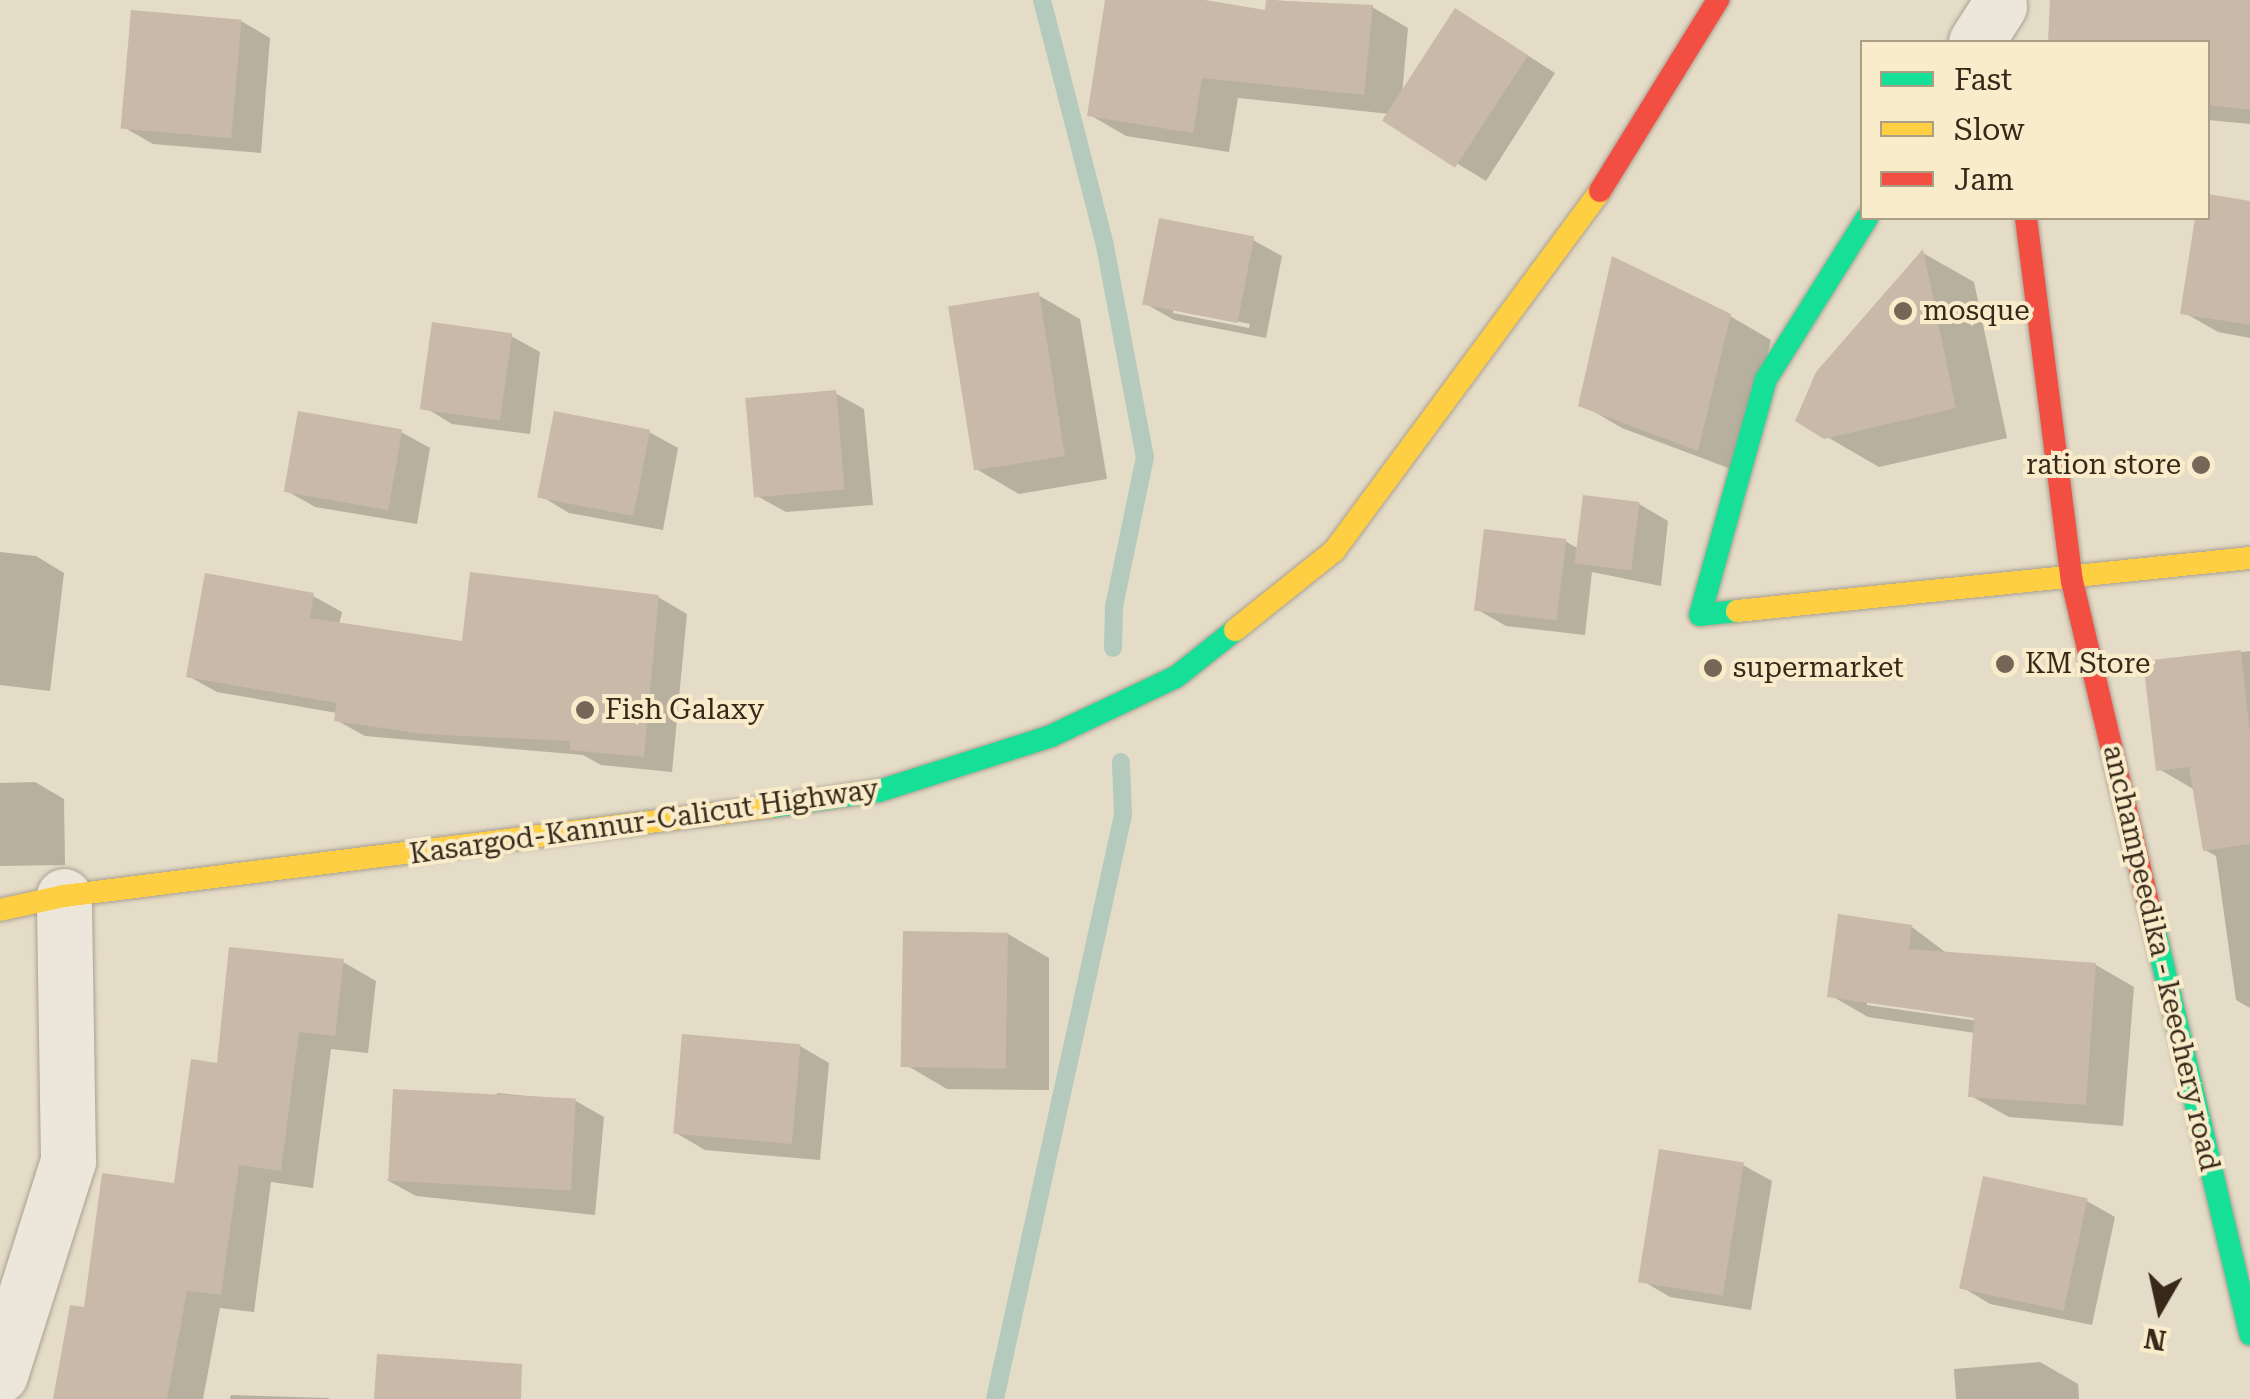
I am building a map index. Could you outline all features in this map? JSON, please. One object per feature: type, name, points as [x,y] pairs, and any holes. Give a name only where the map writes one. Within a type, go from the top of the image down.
[{"type":"main road","name":"Kasargod-Kannur-Calicut Highway","points":[[0,910],[64,896],[606,832],[878,791],[1050,736],[1176,677],[1334,551],[1574,232],[1718,0]]},
{"type":"main road","points":[[1865,220],[1766,379],[1700,615],[2072,581],[2250,558]]},
{"type":"main road","name":"anchampeedika - keechery road","points":[[2026,220],[2072,581],[2250,1334]]},
{"type":"street","points":[[0,1375],[68,1161],[64,896]]},
{"type":"building","points":[[1105,0],[1205,0],[1265,10],[1266,0],[1373,5],[1364,95],[1202,78],[1193,133],[1087,116]]},
{"type":"building","points":[[2050,0],[2250,0],[2250,110],[2210,105],[2210,40],[2048,40]]},
{"type":"building","points":[[1455,8],[1528,55],[1455,168],[1382,120]]},
{"type":"building","points":[[131,10],[242,20],[231,138],[121,129]]},
{"type":"building","points":[[2210,194],[2250,201],[2250,325],[2180,314],[2195,220],[2210,220]]},
{"type":"building","points":[[1159,218],[1254,237],[1237,323],[1142,304]]},
{"type":"building","name":"mosque","points":[[1923,249],[1956,408],[1824,439],[1795,421],[1816,372]]},
{"type":"building","points":[[1612,256],[1731,314],[1698,451],[1578,406]]},
{"type":"building","points":[[1039,292],[1065,456],[974,470],[948,306]]},
{"type":"building","points":[[432,322],[512,333],[500,420],[420,409]]},
{"type":"building","points":[[836,390],[845,490],[754,498],[745,398]]},
{"type":"building","points":[[298,411],[402,429],[388,510],[284,492]]},
{"type":"building","points":[[554,411],[650,430],[633,516],[537,497]]},
{"type":"building","points":[[1583,495],[1640,502],[1631,570],[1575,563]]},
{"type":"building","points":[[1484,529],[1566,539],[1556,621],[1474,610]]},
{"type":"building","points":[[470,572],[659,595],[644,757],[570,750],[570,741],[423,734],[334,721],[336,703],[186,677],[205,573],[314,593],[310,618],[462,641]]},
{"type":"building","points":[[2241,650],[2250,734],[2250,844],[2203,851],[2189,767],[2156,771],[2143,661]]},
{"type":"building","points":[[1838,914],[1912,925],[1909,949],[2096,963],[2086,1105],[1968,1097],[1974,1018],[1827,997]]},
{"type":"building","points":[[903,931],[1008,933],[1006,1069],[901,1067]]},
{"type":"building","points":[[229,947],[344,959],[335,1036],[299,1032],[281,1171],[239,1165],[221,1295],[187,1291],[167,1399],[53,1399],[70,1305],[84,1307],[102,1173],[174,1183],[191,1059],[217,1063]]},
{"type":"building","points":[[682,1034],[801,1044],[792,1144],[673,1134]]},
{"type":"building","points":[[393,1089],[576,1099],[571,1190],[388,1181]]},
{"type":"building","points":[[1659,1149],[1744,1162],[1723,1296],[1638,1282]]},
{"type":"building","points":[[1983,1176],[2088,1198],[2064,1311],[1959,1288]]},
{"type":"building","points":[[377,1354],[522,1364],[521,1399],[374,1399]]},
{"type":"waterway","points":[[1042,0],[1105,246],[1145,457],[1114,607],[1113,648]]},
{"type":"waterway","points":[[995,1399],[1123,815],[1121,762]]},
{"type":"traffic: fast","points":[[1737,611],[1700,615],[1766,379],[1866,220]]},
{"type":"traffic: fast","points":[[769,807],[879,791],[1051,736],[1176,677],[1235,630]]},
{"type":"traffic: fast","points":[[2150,910],[2250,1334]]},
{"type":"traffic: slow","points":[[1235,630],[1334,551],[1600,191]]},
{"type":"traffic: slow","points":[[1737,611],[2250,558]]},
{"type":"traffic: slow","points":[[0,910],[64,896],[769,807]]},
{"type":"traffic: jam","points":[[1600,191],[1718,0]]},
{"type":"traffic: jam","points":[[2026,220],[2072,581],[2150,910]]},
{"type":"place","name":"mosque","points":[[1903,311]]},
{"type":"place","name":"ration store","points":[[2201,465]]},
{"type":"place","name":"KM Store","points":[[2005,664]]},
{"type":"place","name":"supermarket","points":[[1713,668]]},
{"type":"place","name":"Fish Galaxy","points":[[585,710]]}]
